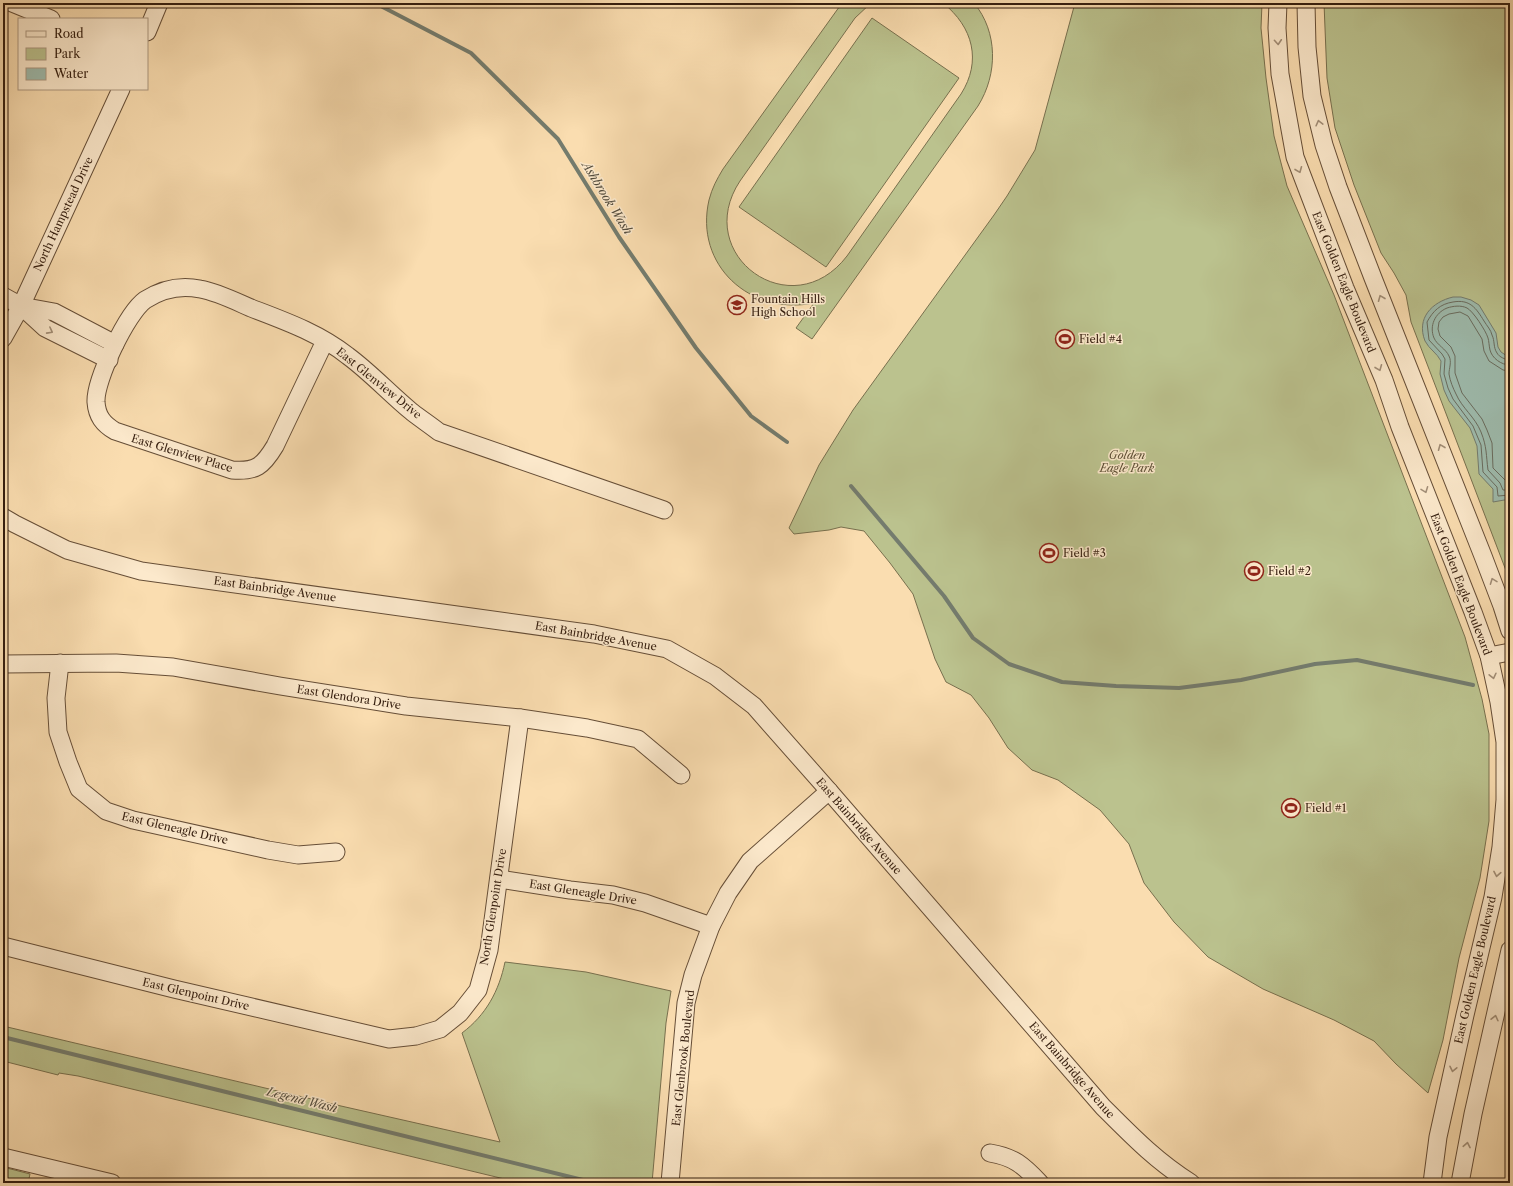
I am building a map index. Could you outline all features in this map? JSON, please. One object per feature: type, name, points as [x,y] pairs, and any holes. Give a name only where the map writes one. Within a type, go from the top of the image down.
[{"type":"street","points":[[12,3],[49,18]]},
{"type":"street","points":[[148,30],[160,3]]},
{"type":"street","name":"East Golden Eagle Boulevard","points":[[1278,3],[1277,28],[1280,74],[1294,157],[1345,288],[1384,380],[1400,427],[1489,656],[1499,702],[1505,742],[1505,800],[1501,847],[1492,898],[1466,1008],[1438,1138],[1432,1183]]},
{"type":"street","points":[[1306,3],[1307,46],[1312,96],[1324,145],[1338,187],[1373,278],[1486,563],[1510,632],[1482,638]]},
{"type":"street","name":"North Hampstead Drive","points":[[3,338],[21,306],[121,90]]},
{"type":"street","name":"East Glenview Drive","points":[[112,352],[132,313],[144,301],[160,292],[178,287],[201,289],[304,328],[325,340],[348,356],[413,412],[439,432],[664,510]]},
{"type":"street","points":[[3,296],[21,306],[45,328],[112,352]]},
{"type":"street","name":"East Glenview Place","points":[[112,352],[96,396],[96,404],[99,415],[104,424],[114,431],[232,470],[244,471],[255,469],[266,460],[275,446],[325,340]]},
{"type":"street","name":"East Bainbridge Avenue","points":[[3,517],[67,550],[141,570],[594,634],[667,649],[715,676],[754,706],[829,790],[1102,1108],[1148,1152],[1172,1172],[1190,1183]]},
{"type":"street","points":[[1489,656],[1510,652]]},
{"type":"street","name":"East Gleneagle Drive","points":[[60,663],[56,698],[58,732],[79,789],[106,811],[133,820],[268,850],[298,855],[336,852]]},
{"type":"street","name":"East Glendora Drive","points":[[3,664],[116,663],[173,666],[280,686],[406,706],[520,718],[587,728],[638,739],[681,775]]},
{"type":"street","name":"North Glenpoint Drive","points":[[389,1038],[416,1036],[440,1029],[460,1013],[478,990],[489,950],[520,718]]},
{"type":"street","name":"East Glenbrook Boulevard","points":[[670,1183],[686,1003],[693,976],[711,926],[728,893],[750,861],[829,790]]},
{"type":"street","name":"East Gleneagle Drive","points":[[499,879],[613,895],[645,903],[711,926]]},
{"type":"street","name":"East Glenpoint Drive","points":[[3,946],[174,989],[389,1038]]},
{"type":"street","points":[[1460,1183],[1473,1114],[1510,950]]},
{"type":"street","points":[[990,1153],[1005,1155],[1017,1161],[1040,1183]]},
{"type":"street","points":[[3,1157],[112,1183]]},
{"type":"green space","points":[[842,3],[871,3],[855,18],[740,181],[728,208],[728,234],[738,256],[754,273],[776,283],[800,285],[825,276],[847,256],[961,94],[971,69],[971,45],[961,23],[953,12],[943,3],[974,3],[982,14],[988,27],[991,40],[992,67],[985,94],[978,106],[812,339],[796,328],[814,303],[790,305],[768,302],[749,293],[732,281],[719,265],[710,245],[707,224],[709,200],[723,169]]},
{"type":"green space","name":"Golden Eagle Park","points":[[1075,3],[1262,3],[1261,28],[1266,78],[1274,136],[1287,186],[1334,295],[1465,637],[1482,699],[1489,734],[1489,821],[1480,878],[1459,958],[1443,1040],[1428,1093],[1396,1064],[1374,1041],[1334,1020],[1263,989],[1208,957],[1174,922],[1144,883],[1129,844],[1100,810],[1058,780],[1032,770],[1008,748],[989,718],[971,695],[946,682],[935,659],[913,594],[864,531],[841,527],[794,534],[789,528],[819,465],[853,410],[994,215],[1035,150]]},
{"type":"green space","points":[[1324,3],[1510,3],[1510,581],[1411,322],[1406,295],[1381,253],[1354,185],[1335,128],[1327,78]]},
{"type":"green space","points":[[872,18],[959,78],[826,267],[739,207]]},
{"type":"green space","points":[[505,962],[586,972],[671,991],[666,1023],[652,1183],[521,1183],[78,1076],[59,1073],[58,1075],[3,1061],[3,1026],[500,1142],[462,1033],[478,1018],[490,1002],[499,983]]},
{"type":"green space","points":[[3,1167],[30,1174],[28,1183],[3,1183]]},
{"type":"water","points":[[1453,297],[1461,297],[1471,300],[1479,305],[1496,333],[1498,347],[1501,352],[1510,358],[1510,499],[1493,502],[1493,489],[1479,474],[1477,446],[1470,428],[1449,401],[1444,390],[1440,374],[1441,361],[1425,341],[1423,333],[1424,318],[1438,303]]},
{"type":"waterway","name":"Ashbrook Wash","points":[[375,3],[471,53],[558,139],[619,237],[696,348],[751,416],[787,442]]},
{"type":"waterway","points":[[851,486],[944,596],[973,638],[1009,664],[1062,682],[1116,686],[1179,688],[1241,680],[1315,664],[1357,660],[1473,685]]},
{"type":"waterway","name":"Legend Wash","points":[[3,1037],[595,1183]]},
{"type":"place","name":"Fountain Hills High School","points":[[737,305]]},
{"type":"place","name":"Field #4","points":[[1065,339]]},
{"type":"place","name":"Field #3","points":[[1049,553]]},
{"type":"place","name":"Field #2","points":[[1254,571]]},
{"type":"place","name":"Field #1","points":[[1291,808]]}]
